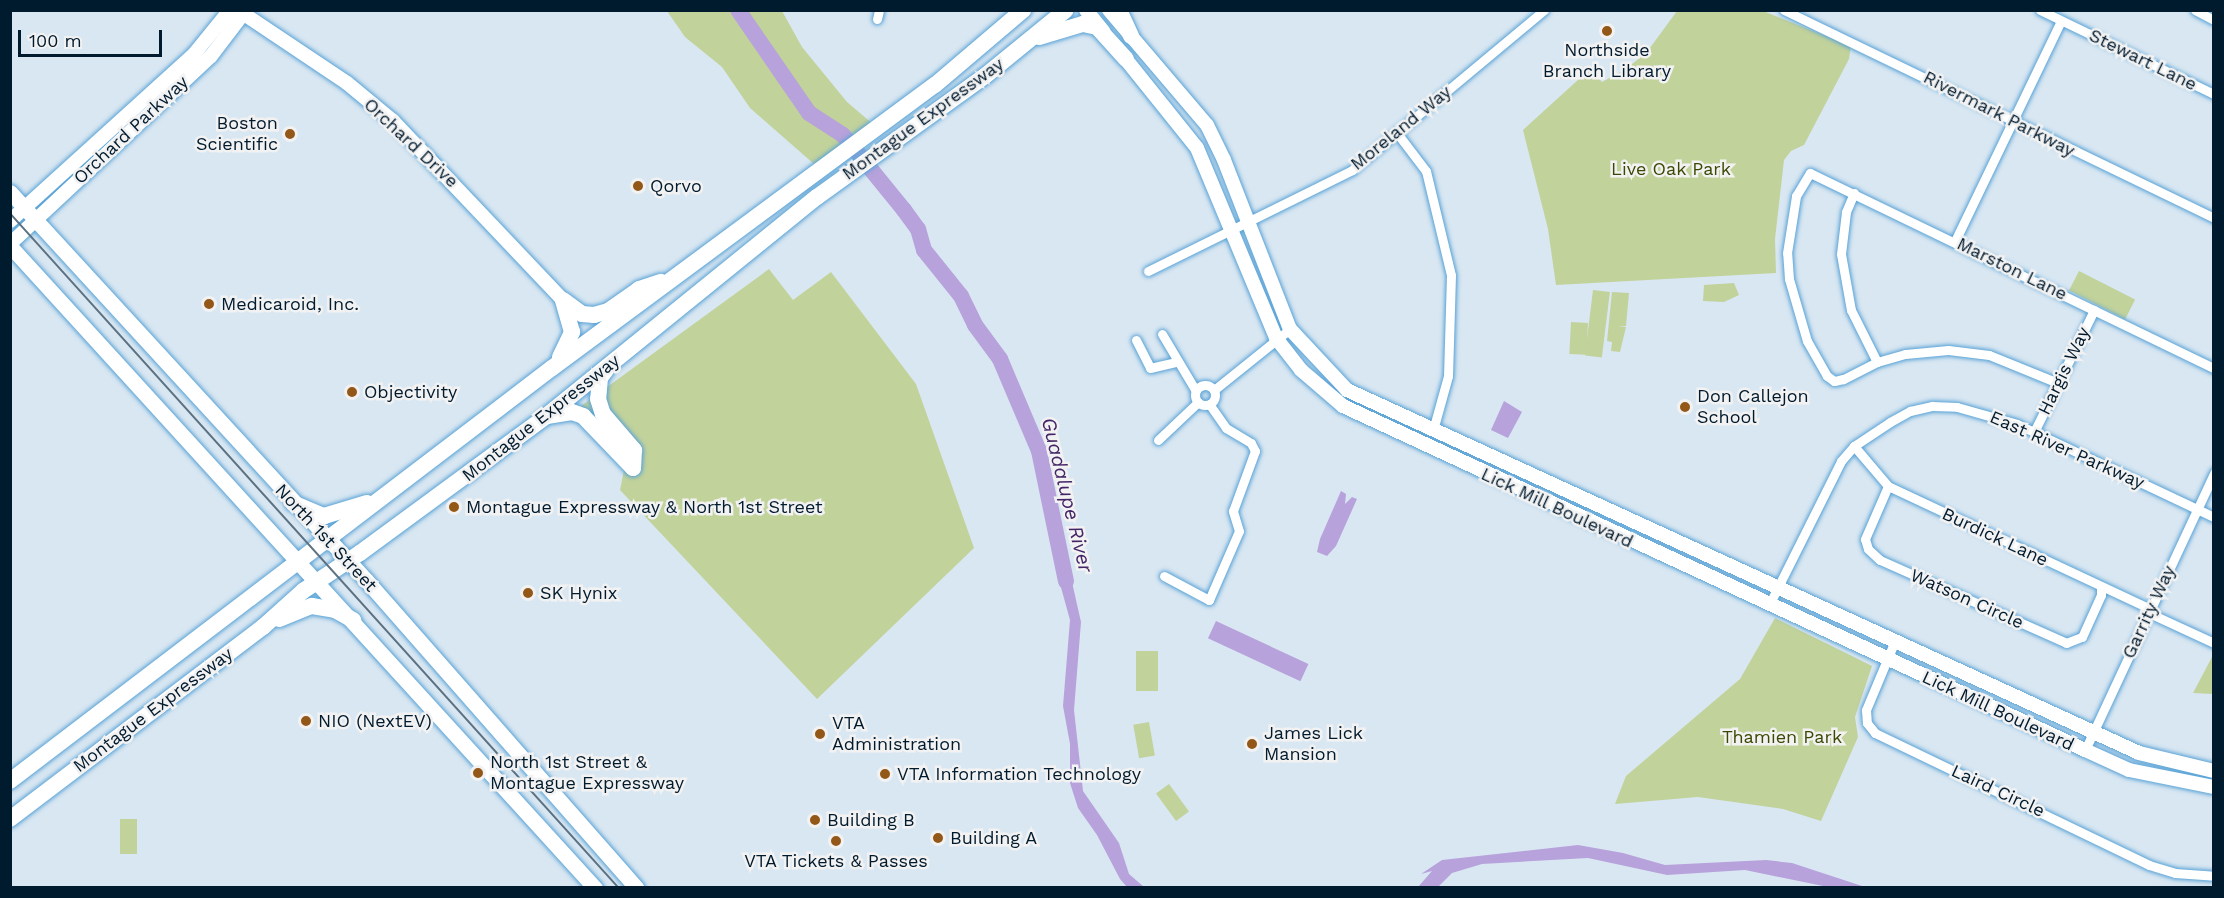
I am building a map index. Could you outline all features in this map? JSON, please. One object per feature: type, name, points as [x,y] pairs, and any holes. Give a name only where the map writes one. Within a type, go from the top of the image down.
[{"type":"highway","name":"Montague Expressway","points":[[10,781],[552,368],[935,85],[1023,10]]},
{"type":"highway","name":"Montague Expressway","points":[[10,819],[262,627],[317,582],[545,417],[817,197],[885,144],[951,101],[1066,10]]},
{"type":"highway","points":[[1119,10],[1131,36]]},
{"type":"highway","points":[[1030,40],[1083,24],[1097,27],[1126,59]]},
{"type":"highway","points":[[563,300],[582,314],[594,315],[608,311],[639,289],[679,276]]},
{"type":"highway","points":[[552,368],[566,350],[572,332],[563,300]]},
{"type":"highway","points":[[545,417],[572,412],[583,416],[633,468],[634,450],[603,414],[598,399],[600,378],[608,367]]},
{"type":"highway","points":[[293,503],[324,516],[379,500]]},
{"type":"highway","points":[[262,627],[312,606],[335,610],[353,620]]},
{"type":"main road","name":"Orchard Parkway","points":[[157,98],[230,10]]},
{"type":"main road","name":"Lick Mill Boulevard","points":[[1086,10],[1197,148],[1276,338],[1301,370],[1343,406],[1887,660],[2129,770],[2214,787]]},
{"type":"main road","name":"Lick Mill Boulevard","points":[[1109,10],[1206,125],[1248,221],[1290,329],[1347,390],[1894,643],[2139,753],[2214,771]]},
{"type":"main road","name":"Orchard Parkway","points":[[10,245],[100,151],[157,98],[211,56],[243,12]]},
{"type":"main road","name":"Orchard Drive","points":[[243,12],[347,83],[393,121],[563,300]]},
{"type":"main road","name":"Orchard Parkway","points":[[10,221],[100,151]]},
{"type":"main road","name":"North 1st Street","points":[[10,192],[348,561],[637,888]]},
{"type":"main road","name":"North 1st Street","points":[[10,245],[353,620],[582,881],[595,888]]},
{"type":"street","name":"Moreland Way","points":[[1148,271],[1352,170],[1544,10]]},
{"type":"street","name":"Rivermark Parkway","points":[[1784,10],[2214,218]]},
{"type":"street","name":"Stewart Lane","points":[[2040,10],[2214,94]]},
{"type":"street","points":[[2195,10],[2214,20]]},
{"type":"street","points":[[1955,241],[2061,21]]},
{"type":"street","points":[[1397,133],[1426,171],[1451,275],[1448,376],[1433,430]]},
{"type":"street","name":"Marston Lane","points":[[1877,362],[1834,381],[1821,369],[1807,341],[1789,279],[1787,253],[1796,196],[1810,172],[2214,368]]},
{"type":"street","points":[[1854,193],[1846,212],[1841,254],[1851,310],[1877,362],[1926,350],[1968,351],[2058,383]]},
{"type":"street","name":"Hargis Way","points":[[2034,432],[2094,310]]},
{"type":"street","points":[[1214,390],[1290,329]]},
{"type":"street","points":[[1162,334],[1175,362],[1196,391],[1198,402]]},
{"type":"street","points":[[1136,340],[1150,368],[1175,362]]},
{"type":"street","points":[[1196,391],[1206,385],[1214,390]]},
{"type":"street","points":[[1209,404],[1214,400],[1214,390]]},
{"type":"street","points":[[1164,576],[1209,600],[1239,531],[1233,511],[1255,451],[1251,442],[1226,428],[1209,404],[1198,402]]},
{"type":"street","points":[[1158,440],[1198,402]]},
{"type":"street","name":"East River Parkway","points":[[1769,605],[1831,475],[1854,446],[1910,411],[1932,406],[1983,412],[2034,432],[2214,517]]},
{"type":"street","name":"Burdick Lane","points":[[1854,446],[1888,486],[2101,586],[2214,643]]},
{"type":"street","name":"Garrity Way","points":[[2085,750],[2214,473]]},
{"type":"street","name":"Watson Circle","points":[[1888,486],[1865,539],[1868,549],[1880,560],[2066,643],[2082,637],[2101,596],[2101,586]]},
{"type":"street","name":"Laird Circle","points":[[1894,643],[1866,710],[1867,723],[1875,733],[2149,865],[2175,873],[2214,876]]},
{"type":"green space","points":[[667,11],[782,11],[802,47],[847,102],[874,125],[814,164],[750,108],[722,67],[685,37]]},
{"type":"green space","name":"Live Oak Park","points":[[1677,11],[1763,11],[1851,46],[1849,59],[1804,145],[1791,151],[1784,160],[1775,239],[1776,273],[1556,285],[1548,229],[1523,130],[1590,69],[1602,82],[1626,69],[1647,52]]},
{"type":"green space","points":[[769,269],[793,300],[831,272],[916,384],[974,548],[817,699],[620,490],[625,465],[581,406]]},
{"type":"green space","points":[[2079,271],[2135,300],[2125,319],[2069,291]]},
{"type":"green space","points":[[1734,283],[1739,295],[1724,302],[1703,301],[1704,285]]},
{"type":"green space","points":[[1593,290],[1610,292],[1602,358],[1585,356]]},
{"type":"green space","points":[[1612,292],[1629,293],[1626,326],[1618,326],[1626,327],[1620,352],[1611,351],[1612,342],[1607,341]]},
{"type":"green space","points":[[1571,322],[1588,323],[1586,355],[1569,354]]},
{"type":"green space","name":"Thamien Park","points":[[1775,618],[1872,666],[1855,717],[1858,737],[1821,821],[1783,809],[1698,797],[1615,804],[1626,776],[1740,679]]},
{"type":"green space","points":[[1136,651],[1158,651],[1158,691],[1136,691]]},
{"type":"green space","points":[[2212,657],[2213,694],[2193,693]]},
{"type":"green space","points":[[1149,722],[1155,755],[1139,758],[1133,725]]},
{"type":"green space","points":[[1169,784],[1189,812],[1176,821],[1156,793]]},
{"type":"green space","points":[[120,819],[137,819],[137,854],[120,854]]},
{"type":"shaded area","points":[[1504,401],[1522,412],[1508,438],[1491,430]]},
{"type":"shaded area","points":[[1341,491],[1346,494],[1345,504],[1352,497],[1357,499],[1336,546],[1327,556],[1317,552],[1320,539]]},
{"type":"shaded area","points":[[1060,558],[1067,560],[1081,622],[1074,710],[1083,791],[1119,843],[1129,874],[1144,887],[1127,887],[1120,879],[1097,835],[1078,808],[1070,783],[1070,744],[1063,706],[1070,620],[1057,573]]},
{"type":"shaded area","points":[[1216,621],[1308,664],[1300,681],[1208,638]]},
{"type":"shaded area","points":[[1578,845],[1623,853],[1665,865],[1766,860],[1792,863],[1865,887],[1828,887],[1745,870],[1667,875],[1588,858],[1482,864],[1452,873],[1438,887],[1418,887],[1432,871],[1421,874],[1442,860]]},
{"type":"waterway","name":"Guadalupe River","points":[[738,10],[809,113],[843,135],[904,210],[918,229],[924,250],[961,296],[975,325],[1000,359],[1039,451],[1066,581]]},
{"type":"tram line","points":[[10,213],[619,888]]},
{"type":"place","name":"Northside Branch Library","points":[[1607,31]]},
{"type":"place","name":"Boston Scientific","points":[[290,134]]},
{"type":"place","name":"Qorvo","points":[[638,186]]},
{"type":"place","name":"Medicaroid, Inc.","points":[[209,304]]},
{"type":"place","name":"Objectivity","points":[[352,392]]},
{"type":"place","name":"Don Callejon School","points":[[1685,407]]},
{"type":"place","name":"Montague Expressway & North 1st Street","points":[[454,507]]},
{"type":"place","name":"SK Hynix","points":[[528,593]]},
{"type":"place","name":"NIO (NextEV)","points":[[306,721]]},
{"type":"place","name":"VTA Administration","points":[[820,734]]},
{"type":"place","name":"James Lick Mansion","points":[[1252,744]]},
{"type":"place","name":"North 1st Street & Montague Expressway","points":[[478,773]]},
{"type":"place","name":"VTA Information Technology","points":[[885,774]]},
{"type":"place","name":"Building B","points":[[815,820]]},
{"type":"place","name":"Building A","points":[[938,838]]},
{"type":"place","name":"VTA Tickets & Passes","points":[[836,841]]}]
